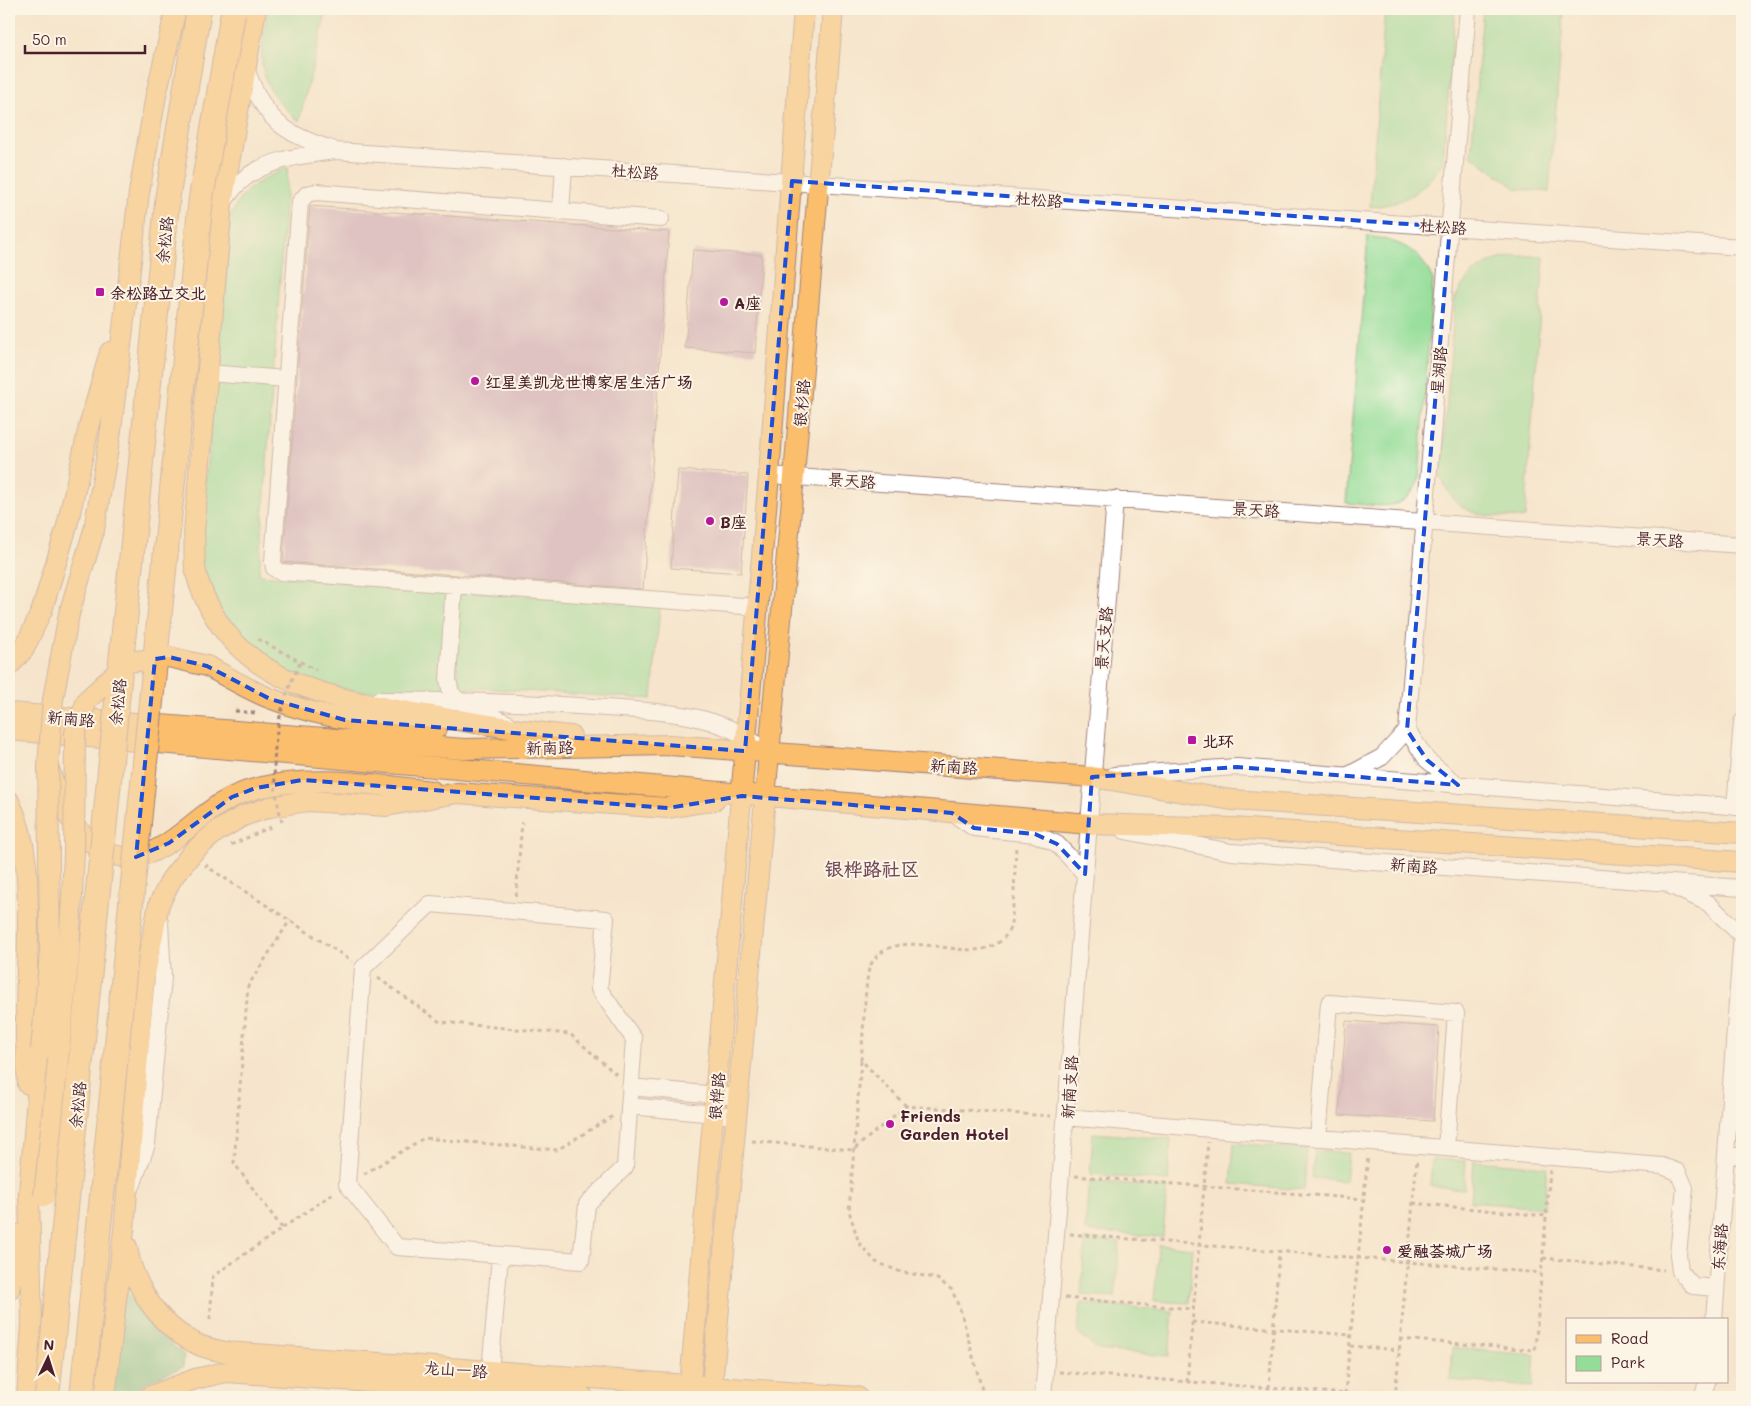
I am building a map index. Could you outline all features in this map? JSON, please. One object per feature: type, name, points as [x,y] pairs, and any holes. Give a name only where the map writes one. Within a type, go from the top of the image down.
[{"type":"highway","name":"余松路","points":[[47,1397],[168,194],[199,9]]},
{"type":"highway","name":"余松路","points":[[82,1397],[201,198],[245,11]]},
{"type":"main road","points":[[32,1139],[50,952],[48,766],[52,700],[68,614],[94,530],[111,430],[139,193],[156,95],[176,9]]},
{"type":"main road","name":"银杉路","points":[[742,796],[769,475],[804,9]]},
{"type":"main road","name":"银杉路","points":[[766,798],[820,184],[833,9]]},
{"type":"main road","points":[[245,11],[247,71],[222,203],[194,533],[195,568],[203,596],[218,625],[243,652],[276,676],[306,688],[345,699],[524,731]]},
{"type":"main road","points":[[9,666],[24,649],[42,610],[67,526],[89,427],[127,289]]},
{"type":"main road","points":[[9,1290],[36,1195],[69,954],[74,854],[76,733],[87,700],[128,662],[170,657],[207,666],[270,699],[306,711],[345,720],[388,725],[524,731],[670,744]]},
{"type":"main road","name":"新南路","points":[[9,713],[464,749],[745,744],[769,752],[1092,777],[1232,800],[1742,833]]},
{"type":"main road","name":"新南路","points":[[9,730],[742,796],[1088,824],[1233,828],[1523,849],[1742,862]]},
{"type":"main road","points":[[48,766],[59,798],[71,822],[87,841],[110,854],[132,857],[150,854],[169,843],[208,811],[232,797],[256,788],[302,780],[668,808],[742,796]]},
{"type":"main road","points":[[105,1397],[124,1230],[144,979],[159,904],[172,878],[193,852],[216,832],[242,816],[270,806],[308,801],[386,806],[457,793]]},
{"type":"main road","name":"银桦路","points":[[690,1391],[742,796]]},
{"type":"main road","name":"银桦路","points":[[711,1391],[766,798]]},
{"type":"main road","points":[[9,801],[21,840],[28,878],[25,1047],[36,1195],[32,1325],[27,1397]]},
{"type":"main road","name":"龙山一路","points":[[124,1230],[129,1264],[156,1313],[176,1332],[194,1343],[226,1352],[490,1372],[690,1391],[858,1397]]},
{"type":"main road","name":"龙山一路","points":[[148,1397],[194,1379],[226,1372],[480,1394],[583,1397]]},
{"type":"street","name":"星湖路","points":[[1407,730],[1468,9]]},
{"type":"street","points":[[247,71],[257,99],[271,116],[288,131],[301,138],[336,151]]},
{"type":"street","name":"杜松路","points":[[336,151],[1742,247]]},
{"type":"street","points":[[222,203],[240,182],[258,170],[281,161],[336,151]]},
{"type":"street","points":[[561,212],[564,166]]},
{"type":"street","points":[[660,219],[316,192],[307,194],[300,202],[274,568],[280,572],[758,607]]},
{"type":"street","points":[[208,373],[286,379]]},
{"type":"street","name":"景天路","points":[[769,475],[1742,545]]},
{"type":"street","name":"景天支路","points":[[1092,777],[1115,499]]},
{"type":"street","points":[[454,584],[448,680],[451,693],[459,701],[524,731]]},
{"type":"street","points":[[345,699],[534,702],[688,714],[717,722],[745,744]]},
{"type":"street","points":[[1739,807],[1742,722]]},
{"type":"street","points":[[1346,776],[1382,757],[1407,730],[1427,760],[1458,785]]},
{"type":"street","name":"新南路","points":[[1092,777],[1237,767],[1739,807]]},
{"type":"street","name":"新南支路","points":[[1043,1397],[1092,777]]},
{"type":"street","points":[[952,813],[974,828],[1035,834],[1057,844],[1085,874]]},
{"type":"street","name":"新南路","points":[[1088,824],[1231,852],[1742,888]]},
{"type":"street","points":[[1662,882],[1708,903],[1742,934]]},
{"type":"street","points":[[430,904],[606,920],[600,989],[634,1039],[625,1167],[587,1204],[581,1262],[397,1246],[347,1184],[363,968],[430,904]]},
{"type":"street","name":"东海路","points":[[1714,1318],[1716,1288],[1734,1155],[1742,934]]},
{"type":"street","points":[[1318,1138],[1330,1003],[1408,1009],[1456,1014],[1446,1148]]},
{"type":"street","points":[[630,1088],[715,1105]]},
{"type":"street","points":[[629,1106],[715,1105],[737,1107]]},
{"type":"street","points":[[1066,1117],[1662,1166],[1678,1172],[1685,1188],[1678,1254],[1680,1272],[1693,1286],[1716,1288]]},
{"type":"street","points":[[490,1372],[500,1256]]},
{"type":"street","points":[[1702,1397],[1705,1384]]},
{"type":"street","points":[[1714,1384],[1716,1397]]},
{"type":"path","points":[[253,635],[300,663],[323,673]]},
{"type":"path","points":[[282,822],[276,799],[274,770],[279,714],[287,689],[300,663]]},
{"type":"path","points":[[226,711],[262,713]]},
{"type":"path","points":[[230,846],[282,822],[291,821]]},
{"type":"path","points":[[515,912],[522,822]]},
{"type":"path","points":[[984,1397],[961,1312],[952,1290],[936,1278],[901,1272],[876,1262],[859,1243],[849,1211],[869,967],[880,952],[902,944],[987,950],[1001,941],[1010,929],[1018,832]]},
{"type":"path","points":[[211,860],[206,866],[363,968],[440,1022],[570,1034],[630,1088]]},
{"type":"path","points":[[282,1228],[234,1163],[248,986],[290,920]]},
{"type":"path","points":[[861,1060],[906,1106],[1066,1117]]},
{"type":"path","points":[[210,1319],[213,1276],[347,1184],[424,1138],[557,1150],[629,1106]]},
{"type":"path","points":[[734,1140],[853,1150],[906,1106]]},
{"type":"path","points":[[1187,1382],[1209,1129]]},
{"type":"path","points":[[1345,1394],[1369,1142]]},
{"type":"path","points":[[1395,1397],[1418,1146]]},
{"type":"path","points":[[1400,1339],[1535,1350],[1552,1157]]},
{"type":"path","points":[[1062,1175],[1364,1200]]},
{"type":"path","points":[[1413,1204],[1546,1216]]},
{"type":"path","points":[[1057,1233],[1541,1273]]},
{"type":"path","points":[[1269,1388],[1279,1252]]},
{"type":"path","points":[[1542,1258],[1680,1272]]},
{"type":"path","points":[[1052,1297],[1193,1309]]},
{"type":"path","points":[[1192,1322],[1351,1335]]},
{"type":"path","points":[[1350,1346],[1399,1350]]},
{"type":"path","points":[[1046,1371],[1387,1397]]},
{"type":"highlighted area","points":[[792,181],[1450,227],[1407,730],[1427,760],[1458,785],[1237,767],[1092,777],[1085,874],[1057,844],[1035,834],[974,828],[952,813],[742,796],[668,808],[302,780],[256,788],[232,797],[169,843],[136,857],[155,659],[169,657],[207,666],[270,699],[345,720],[745,751]]},
{"type":"green space","points":[[268,9],[327,9],[299,121],[274,95],[263,71],[262,44]]},
{"type":"green space","points":[[1385,9],[1455,9],[1443,161],[1429,180],[1413,194],[1394,203],[1370,207]]},
{"type":"green space","points":[[1483,9],[1564,9],[1549,192],[1517,189],[1471,155]]},
{"type":"green space","points":[[288,167],[259,575],[660,606],[652,699],[477,688],[420,695],[347,690],[308,681],[274,665],[247,643],[225,618],[201,567],[200,535],[231,217],[240,198],[246,192],[261,181]]},
{"type":"green space","points":[[1368,236],[1390,241],[1408,248],[1422,260],[1433,280],[1419,480],[1406,499],[1398,503],[1379,506],[1346,503]]},
{"type":"green space","points":[[1512,256],[1544,256],[1525,518],[1497,517],[1474,513],[1465,509],[1456,502],[1441,477],[1455,299],[1471,275],[1493,261]]},
{"type":"green space","points":[[1093,1133],[1171,1139],[1168,1181],[1090,1174]]},
{"type":"green space","points":[[1234,1143],[1307,1149],[1304,1190],[1231,1184]]},
{"type":"green space","points":[[1315,1151],[1349,1153],[1346,1181],[1312,1178]]},
{"type":"green space","points":[[1432,1159],[1466,1161],[1464,1189],[1430,1186]]},
{"type":"green space","points":[[1474,1161],[1547,1167],[1544,1208],[1471,1202]]},
{"type":"green space","points":[[1089,1181],[1167,1187],[1163,1237],[1085,1231]]},
{"type":"green space","points":[[1085,1239],[1120,1242],[1115,1297],[1081,1295]]},
{"type":"green space","points":[[1159,1245],[1193,1248],[1189,1303],[1154,1301]]},
{"type":"green space","points":[[131,1294],[156,1331],[184,1355],[183,1367],[149,1381],[124,1397],[117,1397],[112,1394],[122,1299]]},
{"type":"green space","points":[[1081,1303],[1173,1311],[1169,1356],[1098,1350],[1078,1333]]},
{"type":"green space","points":[[1453,1348],[1535,1355],[1532,1387],[1450,1380]]},
{"type":"building","name":"红星美凯龙世博家居生活广场","points":[[310,206],[669,232],[643,589],[283,562]]},
{"type":"building","name":"A座","points":[[693,250],[762,255],[755,353],[685,348]]},
{"type":"building","name":"B座","points":[[678,470],[748,475],[741,573],[671,568]]},
{"type":"building","points":[[1346,1021],[1439,1027],[1433,1121],[1339,1115]]},
{"type":"place","name":"余松路立交北","points":[[100,292]]},
{"type":"place","name":"A座","points":[[724,302]]},
{"type":"place","name":"红星美凯龙世博家居生活广场","points":[[475,381]]},
{"type":"place","name":"B座","points":[[710,521]]},
{"type":"place","name":"北环","points":[[1192,740]]},
{"type":"place","name":"Friends Garden Hotel","points":[[890,1124]]},
{"type":"place","name":"爱融荟城广场","points":[[1387,1250]]},
{"type":"district","name":"银桦路社区","points":[[872,868]]}]
